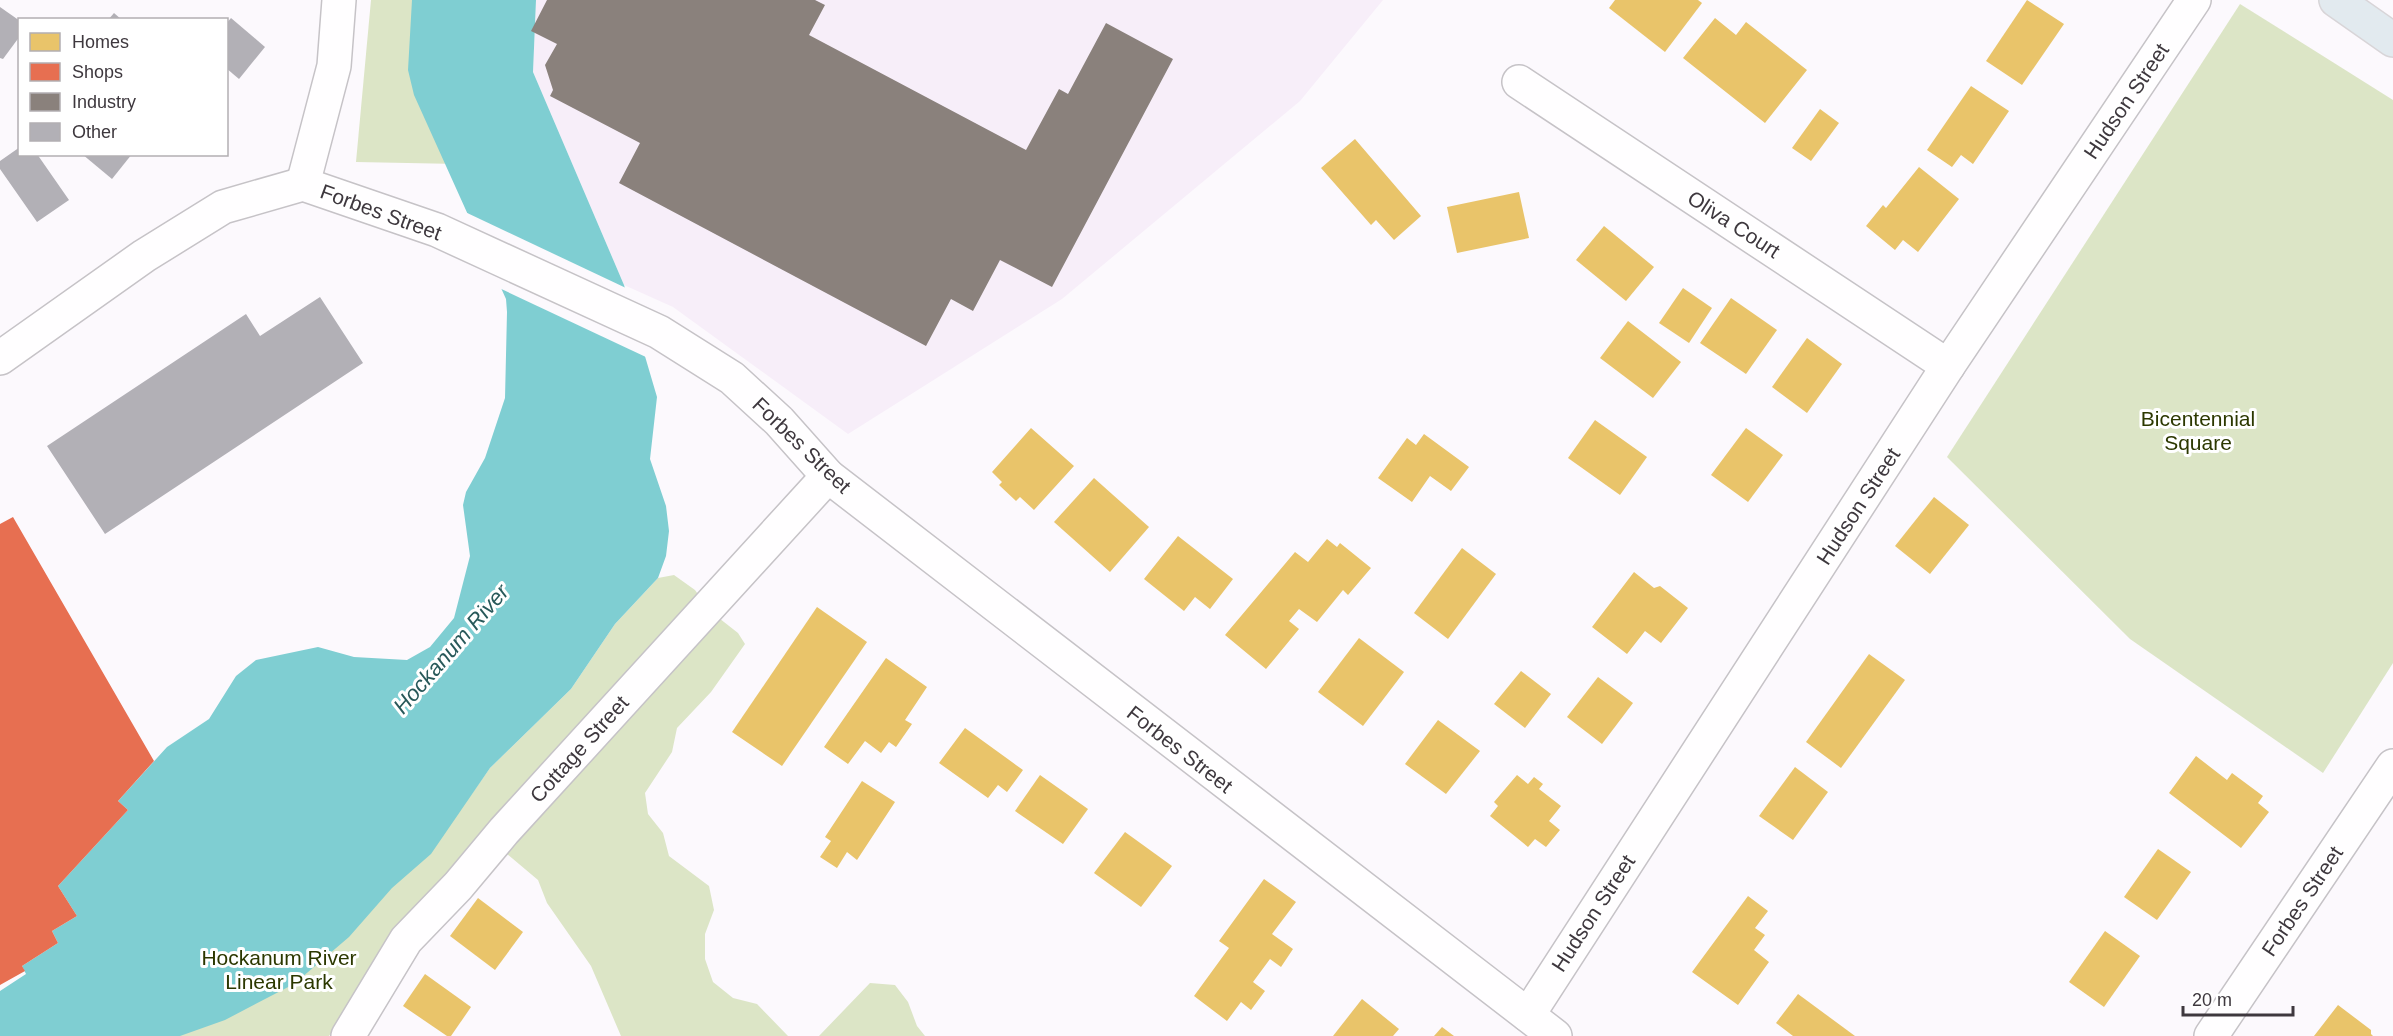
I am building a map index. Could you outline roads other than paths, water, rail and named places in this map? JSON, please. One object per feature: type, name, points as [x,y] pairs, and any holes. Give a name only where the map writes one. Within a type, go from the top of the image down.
[{"type":"main road","points":[[2336,0],[2393,40]]},
{"type":"street","points":[[303,184],[334,66],[339,0]]},
{"type":"street","name":"Hudson Street","points":[[1528,1015],[1948,366],[2194,0]]},
{"type":"street","name":"Oliva Court","points":[[1519,82],[1948,366]]},
{"type":"street","name":"Forbes Street","points":[[0,358],[144,256],[224,207],[303,184],[437,230],[659,332],[732,378],[779,421],[828,476],[1555,1036]]},
{"type":"street","name":"Cottage Street","points":[[348,1036],[406,940],[458,886],[504,831],[828,476]]},
{"type":"street","name":"Forbes Street","points":[[2211,1036],[2393,766]]},
{"type":"water","name":"Hockanum River","points":[[412,0],[536,0],[533,72],[624,285],[657,397],[650,459],[666,506],[669,531],[666,556],[658,578],[615,624],[571,689],[490,768],[431,854],[392,888],[349,937],[294,984],[225,1020],[180,1036],[0,1036],[0,991],[26,974],[22,966],[58,943],[52,931],[77,916],[58,886],[128,810],[118,801],[167,747],[209,719],[236,676],[256,660],[318,647],[354,657],[407,660],[430,647],[454,618],[470,556],[463,505],[466,492],[485,458],[505,398],[507,312],[506,299],[414,95],[408,70]]},
{"type":"park label","name":"Bicentennial Square","points":[[2198,430]]},
{"type":"park label","name":"Hockanum River Linear Park","points":[[279,969]]}]
